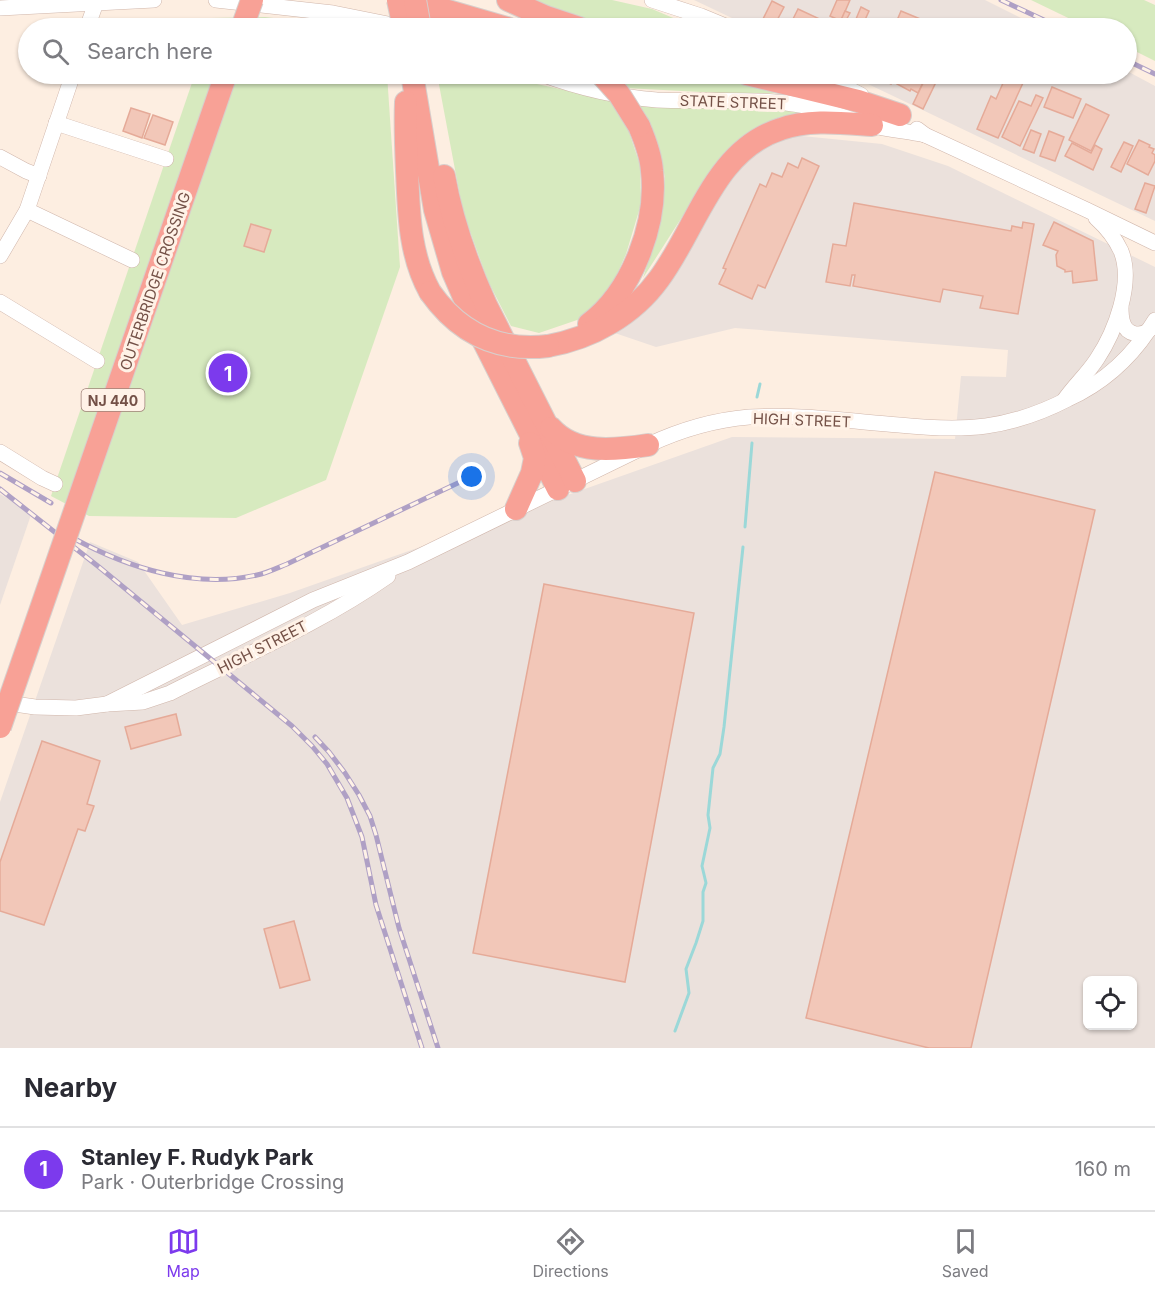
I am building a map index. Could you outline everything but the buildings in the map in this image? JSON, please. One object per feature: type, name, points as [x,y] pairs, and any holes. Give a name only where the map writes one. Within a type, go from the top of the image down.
[{"type":"highway","points":[[232,18],[238,0]]},
{"type":"highway","points":[[246,18],[252,0]]},
{"type":"highway","points":[[396,0],[402,18]]},
{"type":"highway","points":[[396,0],[472,18]]},
{"type":"highway","points":[[415,0],[418,18]]},
{"type":"highway","points":[[508,0],[549,18]]},
{"type":"highway","name":"OUTERBRIDGE CROSSING","points":[[0,686],[209,84]]},
{"type":"highway","name":"OUTERBRIDGE CROSSING","points":[[0,727],[223,84]]},
{"type":"highway","points":[[548,346],[577,332],[610,305],[635,264],[646,231],[653,189],[651,160],[639,126],[619,94],[610,84]]},
{"type":"highway","points":[[788,84],[858,101],[900,115]]},
{"type":"highway","points":[[420,92],[405,131],[411,234],[418,264],[430,292],[455,321],[481,337],[529,347],[548,346],[580,337],[606,326],[631,308],[665,271],[725,169],[740,152],[756,140],[782,128],[801,124],[872,125]]},
{"type":"highway","points":[[420,92],[461,244],[473,277],[536,423],[567,485]]},
{"type":"highway","points":[[536,423],[578,446],[606,449],[648,445]]},
{"type":"highway","points":[[516,509],[532,473],[536,423]]},
{"type":"street","points":[[0,0],[26,7]]},
{"type":"street","points":[[0,8],[154,0]]},
{"type":"street","points":[[216,0],[333,13],[357,18]]},
{"type":"street","points":[[652,0],[706,18]]},
{"type":"street","points":[[90,18],[96,2]]},
{"type":"street","points":[[0,256],[27,210],[70,84]]},
{"type":"street","name":"STATE STREET","points":[[570,84],[623,96],[656,99],[785,103],[824,110],[872,125],[925,135]]},
{"type":"street","name":"STATE STREET","points":[[840,84],[900,115],[925,135],[1155,243]]},
{"type":"street","points":[[56,123],[166,159]]},
{"type":"street","points":[[0,157],[39,176]]},
{"type":"street","points":[[27,210],[132,260]]},
{"type":"street","points":[[1087,210],[1109,231],[1121,251],[1125,271],[1121,317],[1125,327],[1138,334],[1152,326]]},
{"type":"street","points":[[0,302],[97,361]]},
{"type":"street","points":[[1062,402],[1101,352],[1114,326],[1122,302]]},
{"type":"street","name":"HIGH STREET","points":[[0,702],[50,708],[76,708],[107,704],[313,600],[408,562],[674,433],[736,418],[765,416],[925,428],[966,428],[997,424],[1035,413],[1089,388],[1128,357],[1152,326]]},
{"type":"street","points":[[0,452],[55,484]]},
{"type":"shaded area","points":[[694,0],[985,0],[1021,18],[732,18]]},
{"type":"shaded area","points":[[1137,76],[1155,86],[1155,221],[868,84],[1137,84]]},
{"type":"shaded area","points":[[792,135],[882,144],[948,166],[1155,267],[1155,1048],[0,1048],[0,802],[90,542],[138,562],[182,625],[290,593],[732,437],[955,439],[961,376],[1006,377],[1008,350],[735,328],[656,347],[609,331],[733,163]]},
{"type":"shaded area","points":[[0,494],[32,512],[0,605]]},
{"type":"green space","points":[[535,0],[612,0],[652,9],[673,18],[578,18]]},
{"type":"green space","points":[[1031,0],[1144,0],[1155,5],[1155,61],[1137,52],[1137,18],[1068,18]]},
{"type":"green space","points":[[265,17],[273,18],[210,18]]},
{"type":"green space","points":[[192,84],[388,84],[400,267],[326,480],[236,518],[89,516],[51,496]]},
{"type":"green space","points":[[439,84],[537,84],[615,101],[628,129],[640,165],[641,204],[626,254],[611,288],[580,319],[539,333],[511,326],[488,281],[463,212]]},
{"type":"green space","points":[[621,84],[758,84],[797,93],[739,94],[625,88]]},
{"type":"green space","points":[[640,106],[775,108],[802,113],[742,137],[705,181],[643,278],[659,228],[665,177],[655,136]]},
{"type":"waterway","points":[[757,397],[760,384]]},
{"type":"waterway","points":[[745,527],[752,443]]},
{"type":"waterway","points":[[675,1031],[689,993],[686,969],[703,921],[703,892],[706,883],[702,866],[710,828],[708,815],[713,768],[720,754],[724,727],[743,547]]},
{"type":"railway","points":[[1001,0],[1040,18]]},
{"type":"railway","points":[[1137,65],[1155,74]]},
{"type":"railway","points":[[0,473],[51,503]]},
{"type":"railway","points":[[73,538],[116,558],[162,573],[209,579],[233,579],[268,572],[287,564],[479,473]]},
{"type":"railway","points":[[0,489],[99,567],[292,726],[327,764],[347,798],[362,837],[376,905],[422,1048]]},
{"type":"railway","points":[[315,737],[345,773],[370,816],[399,928],[438,1048]]},
{"type":"place","name":"Stanley F. Rudyk Park","points":[[228,373]]}]
